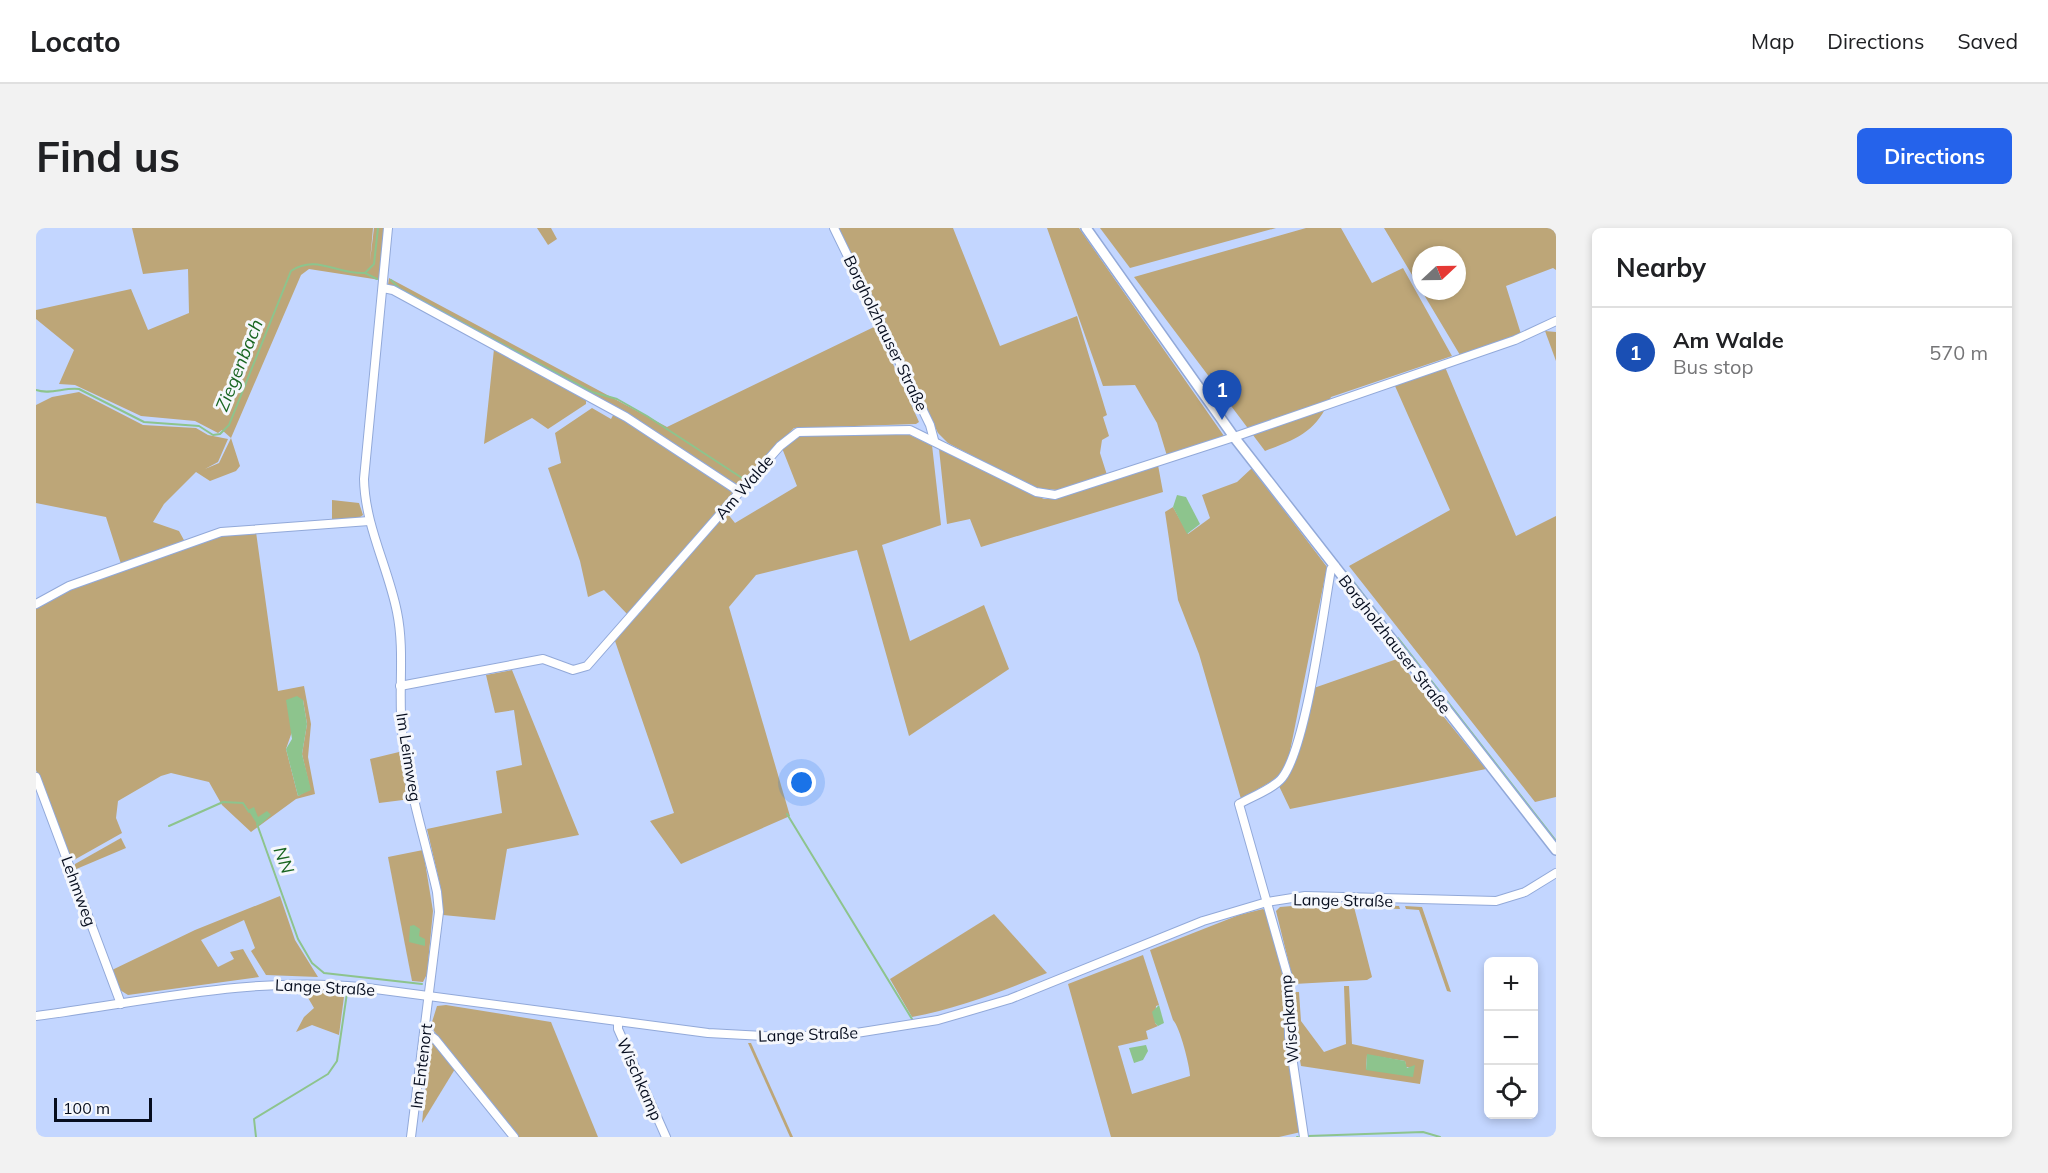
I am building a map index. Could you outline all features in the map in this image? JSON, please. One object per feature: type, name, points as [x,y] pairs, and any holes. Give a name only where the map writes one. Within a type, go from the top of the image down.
[{"type":"main road","name":"Borgholzhauser Straße","points":[[1086,228],[1234,437],[1556,850]]},
{"type":"street","name":"Im Leimweg","points":[[388,228],[364,479],[369,521],[397,612],[401,637],[400,686],[404,747],[437,892],[438,931],[430,996]]},
{"type":"street","name":"Borgholzhauser Straße","points":[[834,228],[930,425],[934,440]]},
{"type":"street","points":[[382,288],[393,290],[626,417],[740,492]]},
{"type":"street","points":[[1234,437],[1515,340],[1556,321]]},
{"type":"street","name":"Am Walde","points":[[400,686],[543,659],[573,670],[587,666],[780,446],[798,432],[910,430],[1036,492],[1055,495],[1234,437]]},
{"type":"street","points":[[36,604],[69,586],[221,532],[369,521]]},
{"type":"street","name":"Wischkamp","points":[[1304,1137],[1289,1036],[1290,988],[1239,804],[1281,780],[1292,761],[1305,710],[1331,570],[1335,566]]},
{"type":"street","name":"Lehmweg","points":[[36,777],[121,1005]]},
{"type":"street","name":"Lange Straße","points":[[36,1016],[248,985],[290,982],[329,984],[430,996],[708,1034],[780,1037],[850,1034],[938,1020],[1010,999],[1203,921],[1267,902],[1305,896],[1496,901],[1525,892],[1556,873]]},
{"type":"street","name":"Im Entenort","points":[[411,1137],[430,996]]},
{"type":"street","name":"Wischkamp","points":[[618,1021],[618,1029],[666,1137]]},
{"type":"street","points":[[425,1031],[435,1038],[514,1137]]},
{"type":"shaded area","points":[[132,228],[373,228],[370,261],[374,228],[385,228],[380,280],[309,269],[301,275],[231,438],[222,430],[218,433],[195,421],[141,416],[75,385],[59,384],[74,350],[36,319],[36,310],[131,289],[148,330],[189,313],[188,269],[143,274]]},
{"type":"shaded area","points":[[537,228],[551,228],[557,239],[548,245]]},
{"type":"shaded area","points":[[837,228],[953,228],[1000,346],[1077,316],[1107,415],[1103,417],[1109,436],[1102,440],[1100,453],[1107,475],[1058,490],[1033,488],[948,443],[938,433]]},
{"type":"shaded area","points":[[1047,228],[1079,228],[1224,436],[1167,456],[1157,423],[1135,385],[1103,386]]},
{"type":"shaded area","points":[[1100,228],[1276,228],[1130,268]]},
{"type":"shaded area","points":[[1306,228],[1341,228],[1372,283],[1403,268],[1412,284],[1412,300],[1421,300],[1452,356],[1331,397],[1319,418],[1305,432],[1265,451],[1134,277]]},
{"type":"shaded area","points":[[1384,228],[1556,228],[1556,270],[1553,268],[1506,286],[1521,334],[1460,355],[1427,300],[1466,300],[1466,246],[1412,246],[1412,275]]},
{"type":"shaded area","points":[[389,278],[667,427],[876,326],[919,422],[916,424],[794,428],[744,481],[629,616],[604,590],[588,597],[580,561],[548,468],[561,463],[555,433],[592,408],[611,419],[617,408],[388,285]]},
{"type":"shaded area","points":[[1545,331],[1556,332],[1556,361]]},
{"type":"shaded area","points":[[494,349],[586,398],[586,404],[548,429],[532,418],[484,444]]},
{"type":"shaded area","points":[[1445,367],[1516,536],[1556,516],[1556,797],[1535,802],[1349,566],[1450,510],[1395,386]]},
{"type":"shaded area","points":[[79,392],[143,425],[196,428],[208,435],[228,439],[218,462],[205,469],[219,463],[231,438],[240,466],[236,471],[210,481],[196,472],[164,504],[153,522],[179,531],[185,542],[121,564],[106,517],[36,503],[36,405],[52,397]]},
{"type":"shaded area","points":[[903,432],[932,445],[941,525],[882,545],[910,641],[984,605],[1009,669],[909,736],[857,550],[756,575],[729,607],[790,816],[681,864],[650,821],[674,813],[615,641],[727,513],[735,523],[797,486],[782,448],[794,437],[806,433]]},
{"type":"shaded area","points":[[939,449],[1044,499],[1056,499],[1158,465],[1163,492],[981,547],[970,519],[947,524]]},
{"type":"shaded area","points":[[1252,468],[1327,567],[1288,761],[1279,777],[1241,799],[1199,654],[1178,600],[1165,512],[1173,507],[1188,534],[1210,518],[1202,495],[1237,482]]},
{"type":"shaded area","points":[[1177,495],[1186,497],[1200,524],[1187,534],[1173,507]]},
{"type":"shaded area","points":[[332,500],[359,503],[363,515],[356,520],[332,522]]},
{"type":"shaded area","points":[[256,532],[278,691],[304,686],[311,724],[308,757],[315,794],[296,799],[251,832],[222,805],[209,782],[171,773],[161,776],[118,801],[116,818],[122,833],[74,860],[70,859],[36,770],[36,608],[70,589],[209,538]],"holes":[[[303,700],[307,724],[302,754],[310,789],[298,796],[286,749]]]},
{"type":"shaded area","points":[[1397,659],[1486,769],[1290,809],[1279,786],[1295,762],[1311,689]]},
{"type":"shaded area","points":[[512,670],[579,835],[507,849],[495,920],[443,915],[441,889],[427,829],[502,813],[496,771],[522,765],[514,710],[495,713],[486,675]]},
{"type":"shaded area","points":[[297,696],[303,700],[307,724],[302,754],[311,790],[298,796],[286,749],[292,739],[286,700]]},
{"type":"shaded area","points":[[399,752],[411,799],[379,803],[370,759]]},
{"type":"shaded area","points":[[254,807],[258,817],[267,811],[271,815],[260,825],[248,810]]},
{"type":"shaded area","points":[[121,838],[126,848],[74,870],[75,864]]},
{"type":"shaded area","points":[[423,850],[433,911],[427,974],[423,982],[412,981],[388,857]]},
{"type":"shaded area","points":[[280,896],[295,940],[318,977],[266,975],[251,951],[255,948],[244,920],[201,940],[218,967],[234,959],[230,952],[243,949],[259,977],[128,995],[120,990],[112,970],[195,930]]},
{"type":"shaded area","points":[[1328,903],[1399,906],[1400,909],[1354,907],[1372,977],[1367,980],[1294,984],[1276,911],[1280,907]]},
{"type":"shaded area","points":[[1405,906],[1422,907],[1451,992],[1447,991],[1419,910],[1406,909]]},
{"type":"shaded area","points":[[1263,909],[1268,913],[1285,978],[1301,1132],[1279,1137],[1111,1137],[1068,984],[1143,955],[1159,1005],[1156,1006],[1155,1023],[1158,1026],[1146,1031],[1148,1039],[1118,1046],[1132,1094],[1190,1076],[1181,1038],[1150,950],[1239,915]]},
{"type":"shaded area","points":[[994,914],[1047,973],[981,998],[912,1017],[890,979]]},
{"type":"shaded area","points":[[414,925],[420,929],[419,936],[425,939],[425,946],[409,942],[410,926]]},
{"type":"shaded area","points":[[1344,986],[1349,986],[1352,1044],[1424,1060],[1420,1084],[1301,1066],[1294,1025],[1295,992],[1299,992],[1301,1021],[1324,1052],[1346,1044]],"holes":[[[1367,1055],[1405,1061],[1406,1067],[1412,1068],[1366,1069]]]},
{"type":"shaded area","points":[[312,987],[345,989],[339,1035],[312,1025],[296,1032],[304,1017],[314,1008],[307,996]]},
{"type":"shaded area","points":[[446,1005],[551,1022],[598,1137],[518,1137],[434,1031],[432,1022],[437,1006]]},
{"type":"shaded area","points":[[1159,1005],[1164,1023],[1158,1026],[1152,1012]]},
{"type":"shaded area","points":[[430,1043],[435,1044],[455,1069],[422,1123]]},
{"type":"shaded area","points":[[748,1043],[751,1043],[793,1137],[790,1137]]},
{"type":"shaded area","points":[[1146,1045],[1148,1051],[1143,1060],[1134,1063],[1129,1048]]},
{"type":"shaded area","points":[[1367,1054],[1405,1061],[1407,1068],[1415,1065],[1413,1077],[1366,1070]]},
{"type":"waterway","name":"Ziegenbach","points":[[36,390],[47,392],[79,389],[144,422],[199,426],[213,435],[220,434],[229,425],[291,271],[309,264],[365,273],[374,264],[378,228]]},
{"type":"waterway","points":[[365,273],[377,279]]},
{"type":"waterway","points":[[391,280],[400,289],[592,392],[617,399],[742,478]]},
{"type":"waterway","points":[[1346,572],[1390,629]]},
{"type":"waterway","points":[[1398,638],[1556,841]]},
{"type":"waterway","name":"NN","points":[[169,826],[223,802],[243,803],[249,812]]},
{"type":"waterway","points":[[787,814],[912,1019]]},
{"type":"waterway","name":"NN","points":[[257,824],[298,939],[312,963],[324,973],[422,984]]},
{"type":"waterway","points":[[256,1137],[254,1119],[328,1074],[337,1061],[347,993]]},
{"type":"waterway","points":[[1308,1136],[1423,1132],[1440,1137]]},
{"type":"place","name":"Am Walde","points":[[1222,420]]}]
